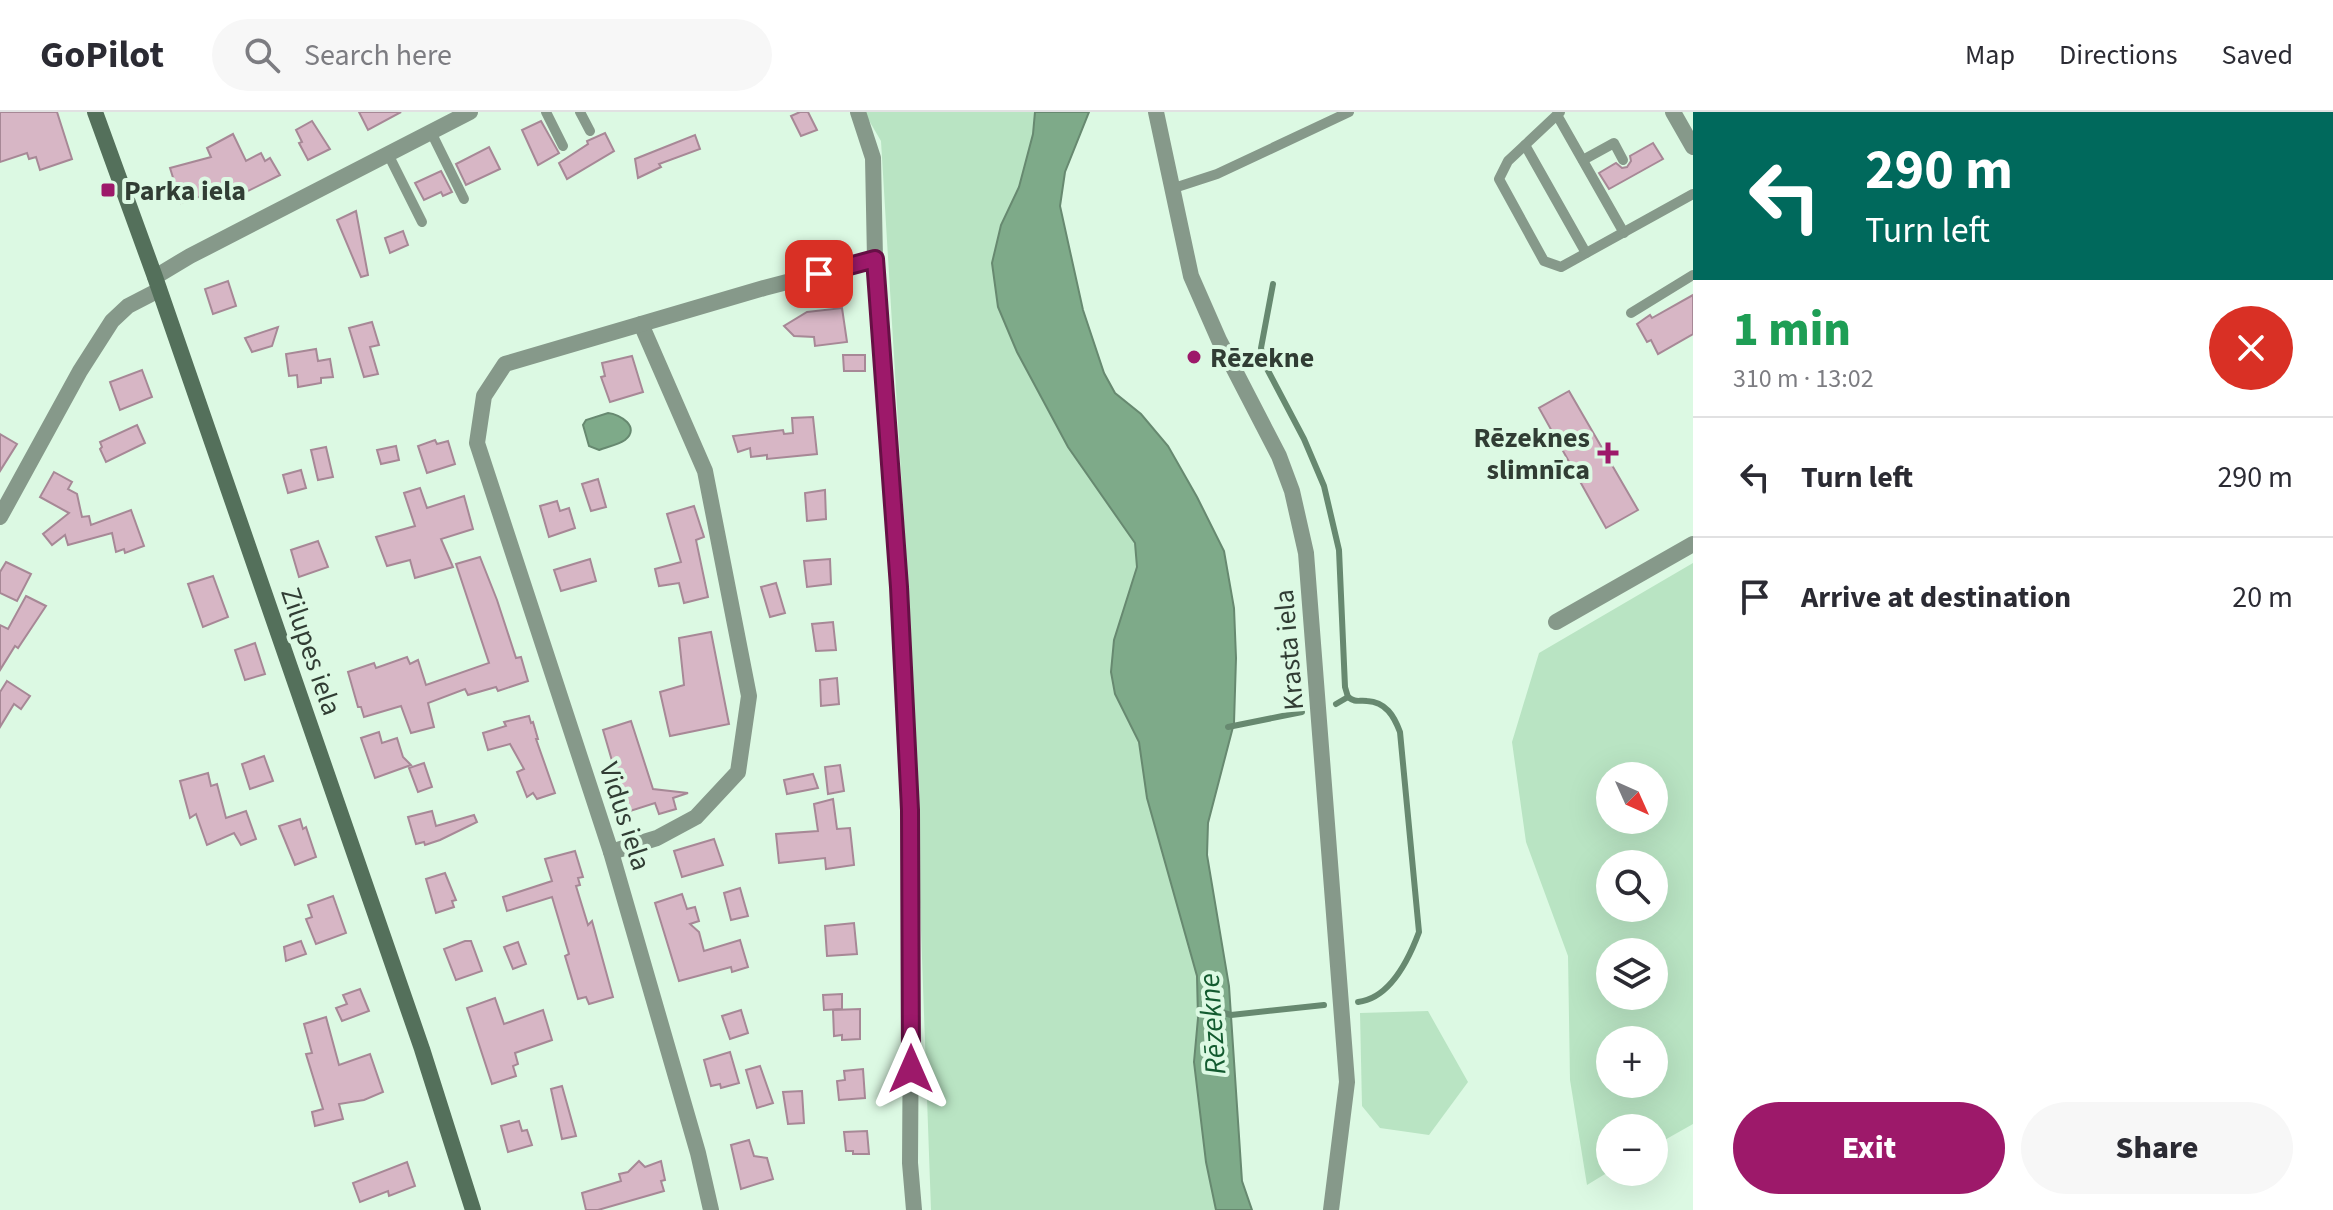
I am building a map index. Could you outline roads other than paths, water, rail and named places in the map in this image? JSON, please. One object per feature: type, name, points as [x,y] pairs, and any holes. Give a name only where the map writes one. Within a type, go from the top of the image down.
[{"type":"main road","name":"Zilupes iela","points":[[95,112],[422,1049],[473,1210]]},
{"type":"street","points":[[0,517],[80,371],[112,321],[128,306],[190,256],[470,112]]},
{"type":"street","points":[[858,112],[873,158],[875,259],[899,587],[912,855],[910,1163],[914,1210]]},
{"type":"street","name":"Krasta iela","points":[[1156,112],[1191,276],[1219,340],[1279,456],[1292,491],[1306,553],[1347,1082],[1331,1210]]},
{"type":"street","points":[[1673,112],[1693,147]]},
{"type":"street","points":[[611,852],[657,838],[696,817],[738,772],[749,696],[705,471],[641,324],[875,259]]},
{"type":"street","name":"Vidus iela","points":[[641,324],[505,364],[484,396],[477,443],[611,852],[698,1153],[711,1210]]},
{"type":"street","points":[[1556,622],[1693,544]]},
{"type":"lane","points":[[546,112],[563,146]]},
{"type":"lane","points":[[580,112],[590,131]]},
{"type":"lane","points":[[1171,189],[1217,174],[1349,112]]},
{"type":"lane","points":[[1624,233],[1559,114],[1508,161],[1499,179],[1544,261],[1561,267],[1624,233],[1693,194]]},
{"type":"lane","points":[[431,132],[464,199]]},
{"type":"lane","points":[[1583,160],[1614,143],[1623,160]]},
{"type":"lane","points":[[1525,145],[1586,253]]},
{"type":"lane","points":[[388,154],[422,222]]},
{"type":"lane","points":[[1631,313],[1693,275]]},
{"type":"water","points":[[1035,112],[1089,112],[1065,172],[1060,206],[1083,310],[1104,373],[1115,393],[1141,414],[1168,446],[1224,551],[1234,608],[1234,723],[1208,823],[1207,855],[1229,986],[1242,1181],[1252,1210],[1216,1210],[1206,1162],[1194,1062],[1198,1018],[1197,976],[1147,798],[1139,742],[1115,694],[1111,672],[1114,640],[1137,567],[1135,543],[1068,447],[1017,352],[998,307],[992,263],[1001,225],[1019,187],[1033,134]]},
{"type":"water","points":[[608,413],[627,422],[631,430],[629,435],[622,442],[599,450],[589,446],[583,425],[586,420]]},
{"type":"waterway","points":[[1273,284],[1261,348],[1265,365],[1304,439],[1324,486],[1339,550],[1348,697]]},
{"type":"waterway","points":[[1348,697],[1384,707],[1392,715],[1400,732],[1419,932],[1397,976],[1380,993],[1358,1002]]},
{"type":"waterway","points":[[1336,704],[1348,697]]},
{"type":"waterway","points":[[1228,727],[1302,712]]},
{"type":"waterway","points":[[1224,1013],[1231,1015],[1324,1005]]},
{"type":"place","name":"Parka iela","points":[[108,190]]},
{"type":"place","name":"Rēzekne","points":[[1194,357]]},
{"type":"place","name":"Rēzeknes slimnīca","points":[[1608,453]]}]
